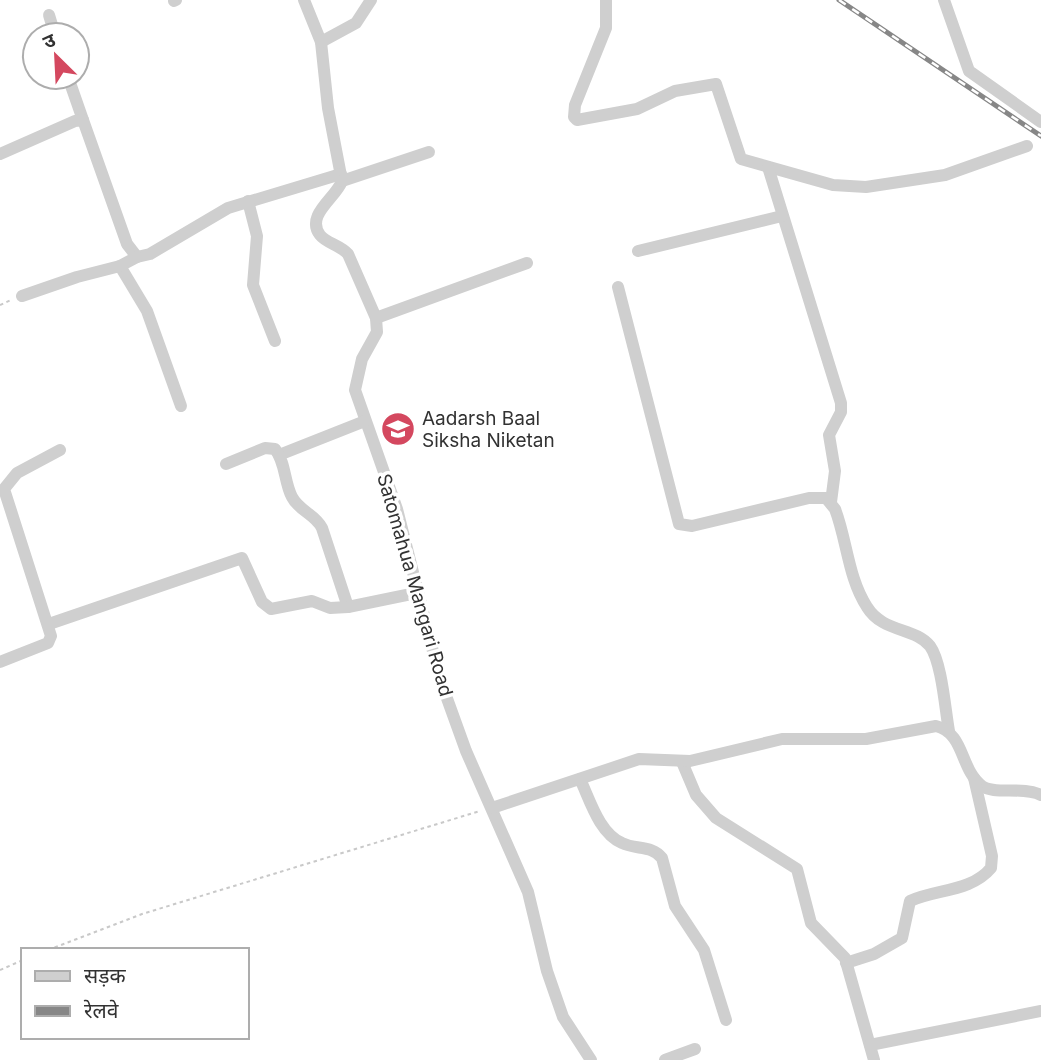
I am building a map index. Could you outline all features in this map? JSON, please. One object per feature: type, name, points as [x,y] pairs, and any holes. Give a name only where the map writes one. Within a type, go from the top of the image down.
[{"type":"street","points":[[304,0],[321,42],[328,108],[342,178],[319,211],[316,225],[322,237],[348,254],[376,318],[527,263]]},
{"type":"street","points":[[321,42],[356,23],[371,0]]},
{"type":"street","points":[[606,0],[606,28],[575,104],[574,117],[584,120],[637,109],[676,92],[706,83],[716,84],[738,155],[746,162],[833,185],[866,187],[945,175],[1027,146]]},
{"type":"street","points":[[944,0],[969,71],[1041,122]]},
{"type":"street","points":[[49,15],[51,21]]},
{"type":"street","points":[[73,91],[127,244],[137,257]]},
{"type":"street","points":[[0,154],[83,120]]},
{"type":"street","points":[[22,296],[77,277],[120,267],[137,257],[150,254],[215,215],[248,201],[342,178],[429,152]]},
{"type":"street","points":[[768,167],[841,402],[841,412],[829,435],[835,471],[831,502],[838,517],[858,592],[866,606],[883,624],[924,640],[934,654],[949,731],[974,778],[983,788],[1021,789],[1041,795]]},
{"type":"street","points":[[248,201],[257,236],[253,285],[275,341]]},
{"type":"street","points":[[638,251],[782,216]]},
{"type":"street","points":[[120,267],[147,311],[181,406]]},
{"type":"street","points":[[618,287],[679,524],[692,526],[809,498],[820,497],[831,502]]},
{"type":"street","name":"Satomahua Mangari Road","points":[[376,318],[377,332],[356,375],[355,390],[397,509],[416,593],[440,679],[466,751],[528,892],[547,971],[563,1017],[591,1060]]},
{"type":"street","points":[[279,455],[365,421]]},
{"type":"street","points":[[226,464],[265,449],[275,449],[291,496],[318,520],[322,528],[348,607]]},
{"type":"street","points":[[0,662],[48,643],[51,636],[4,489],[17,473],[60,450]]},
{"type":"street","points":[[49,624],[242,558],[267,608],[312,601],[330,608],[348,607],[416,593]]},
{"type":"street","points":[[492,807],[639,759],[682,762],[723,755],[782,739],[866,739],[936,726],[949,731]]},
{"type":"street","points":[[682,762],[696,795],[716,818],[794,866],[811,923],[841,952],[846,963],[874,1060]]},
{"type":"street","points":[[846,963],[874,954],[902,938],[910,901],[963,886],[979,879],[991,868],[992,856],[974,778]]},
{"type":"street","points":[[580,779],[602,826],[610,835],[622,843],[657,852],[663,858],[675,906],[704,950],[726,1020]]},
{"type":"street","points":[[870,1045],[1041,1011]]},
{"type":"street","points":[[665,1060],[695,1049]]},
{"type":"path","points":[[53,948],[142,914],[492,807]]},
{"type":"path","points":[[0,970],[21,961]]},
{"type":"railway","points":[[839,0],[1041,136]]},
{"type":"place","name":"Aadarsh Baal Siksha Niketan","points":[[398,429]]}]
